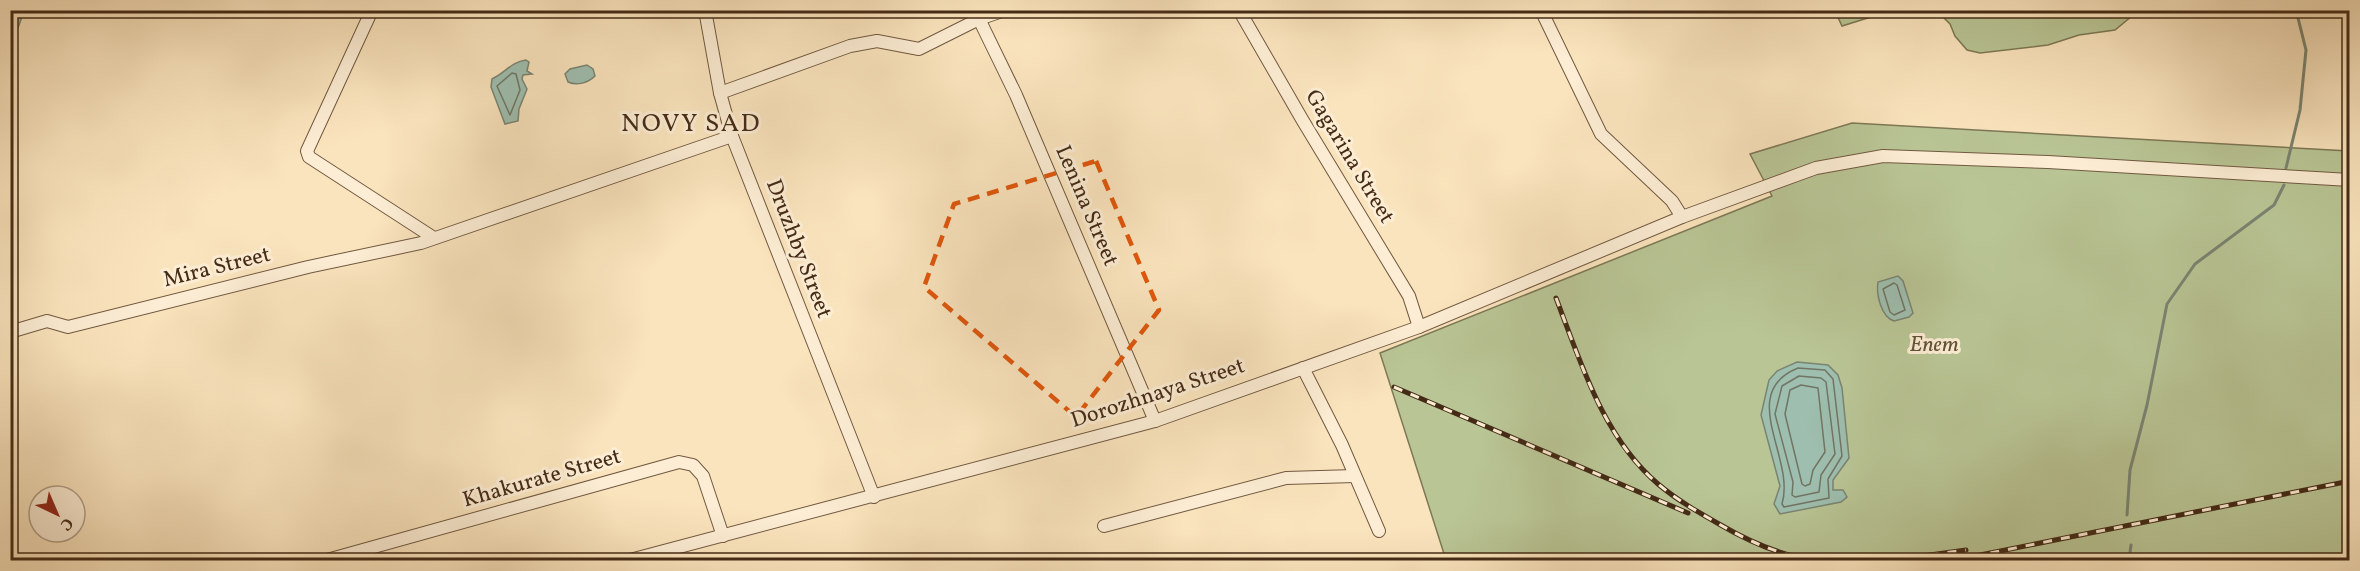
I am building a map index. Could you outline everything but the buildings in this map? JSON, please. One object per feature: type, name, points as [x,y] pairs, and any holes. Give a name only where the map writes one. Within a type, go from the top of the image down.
[{"type":"street","points":[[372,10],[307,151],[309,158],[434,238]]},
{"type":"street","name":"Druzhby Street","points":[[705,10],[720,93],[732,136],[874,497]]},
{"type":"street","points":[[720,93],[850,46],[877,41],[919,49],[975,15],[1005,10]]},
{"type":"street","name":"Gagarina Street","points":[[1239,10],[1302,122],[1409,296],[1419,327]]},
{"type":"street","points":[[1540,10],[1601,134],[1672,201],[1682,217]]},
{"type":"street","name":"Lenina Street","points":[[975,15],[1016,95],[1155,421]]},
{"type":"street","name":"Mira Street","points":[[10,332],[47,321],[68,327],[434,238],[732,136]]},
{"type":"street","name":"Dorozhnaya Street","points":[[630,561],[1155,421],[1419,327],[1682,217],[1816,168],[1883,156],[2048,162],[2349,180]]},
{"type":"street","points":[[1303,368],[1379,531]]},
{"type":"street","name":"Khakurate Street","points":[[327,561],[679,462],[693,465],[703,476],[723,536]]},
{"type":"street","points":[[1104,526],[1286,478],[1355,476]]},
{"type":"highlighted area","points":[[1096,161],[1159,310],[1076,417],[924,287],[954,204]]},
{"type":"green space","points":[[1835,11],[1890,11],[1842,26]]},
{"type":"green space","points":[[1937,11],[2138,11],[2115,30],[2079,35],[2048,45],[1980,53],[1967,50],[1955,36],[1950,24]]},
{"type":"green space","name":"Enem","points":[[1852,123],[2349,151],[2349,560],[1446,560],[1380,353],[1772,196],[1750,154]]},
{"type":"water","points":[[11,10],[24,11],[18,28],[11,38]]},
{"type":"water","points":[[526,60],[529,62],[527,71],[532,74],[523,75],[522,79],[527,89],[519,109],[518,121],[505,124],[491,87],[492,79],[516,63]]},
{"type":"water","points":[[587,65],[593,69],[595,76],[582,83],[568,82],[565,74],[570,69]]},
{"type":"water","points":[[1898,276],[1903,281],[1913,313],[1909,317],[1894,321],[1889,319],[1880,304],[1878,282]]},
{"type":"water","points":[[1797,362],[1828,365],[1838,375],[1842,388],[1849,458],[1833,480],[1833,490],[1843,490],[1847,497],[1841,502],[1780,514],[1774,504],[1780,486],[1761,415],[1769,380],[1777,371]]},
{"type":"waterway","points":[[2286,168],[2300,110],[2306,50],[2296,10]]},
{"type":"waterway","points":[[2127,515],[2130,470],[2147,405],[2167,304],[2195,264],[2274,205],[2284,185]]},
{"type":"waterway","points":[[2129,560],[2131,545]]},
{"type":"railway","points":[[1556,298],[1596,398],[1622,444],[1639,465],[1673,495],[1730,530],[1779,552],[1817,560]]},
{"type":"railway","points":[[1394,387],[1688,513]]},
{"type":"railway","points":[[1955,560],[2350,481]]},
{"type":"railway","points":[[1894,560],[1966,550]]},
{"type":"district","name":"NOVY SAD","points":[[691,124]]}]
